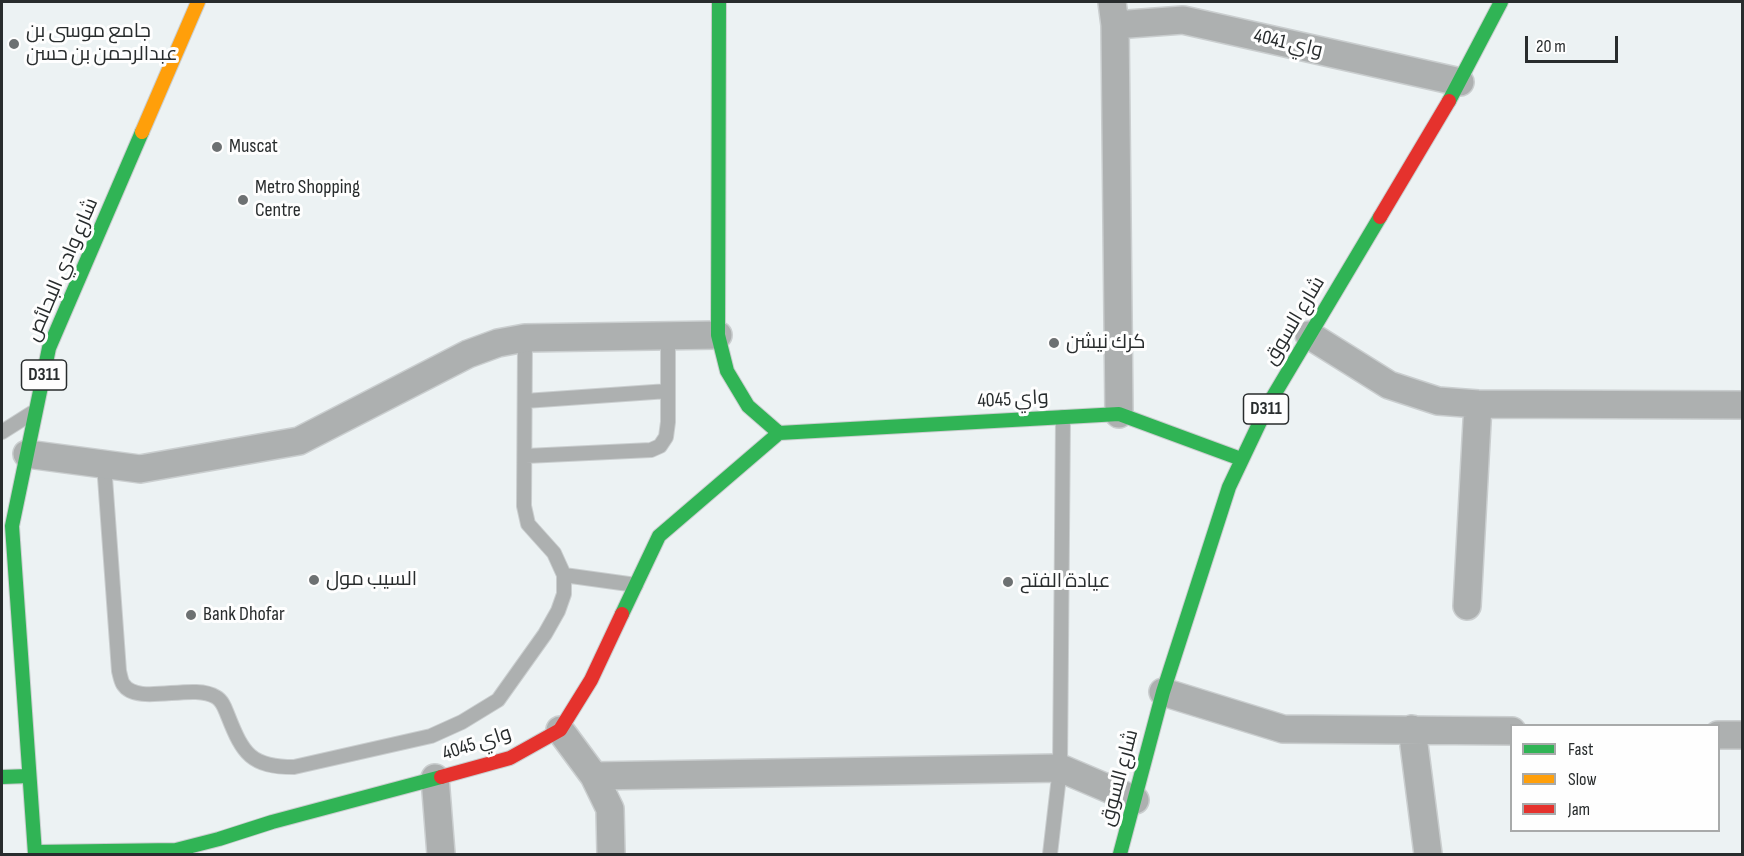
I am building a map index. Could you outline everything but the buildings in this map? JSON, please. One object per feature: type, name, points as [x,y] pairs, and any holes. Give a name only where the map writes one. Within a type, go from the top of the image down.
[{"type":"street","name":"شارع وادي البحائص","points":[[35,853],[12,526],[50,348],[198,2]]},
{"type":"street","points":[[719,2],[718,335],[727,371],[748,406],[778,433]]},
{"type":"street","name":"شارع السوق","points":[[1120,855],[1163,692],[1229,487],[1241,459],[1268,405],[1460,82],[1501,2]]},
{"type":"street","points":[[1114,13],[1119,414]]},
{"type":"street","name":"واي 4041","points":[[1114,13],[1182,20],[1460,82]]},
{"type":"street","points":[[27,454],[140,469],[299,441],[468,354],[498,343],[525,338],[718,335]]},
{"type":"street","points":[[1309,335],[1389,385],[1438,401],[1478,404],[1743,405]]},
{"type":"street","points":[[1467,606],[1478,404]]},
{"type":"street","name":"واي 4045","points":[[35,853],[176,850],[510,758],[560,730],[591,680],[659,536],[778,433],[1119,414],[1241,459]]},
{"type":"street","points":[[1163,692],[1283,729],[1510,731]]},
{"type":"street","points":[[1412,729],[1428,855]]},
{"type":"street","points":[[560,730],[594,776],[610,809],[611,855]]},
{"type":"street","points":[[1720,735],[1743,735]]},
{"type":"street","points":[[594,776],[1060,768],[1135,800]]},
{"type":"street","points":[[2,777],[29,776]]},
{"type":"street","points":[[435,778],[441,855]]},
{"type":"lane","points":[[526,456],[651,450],[660,446],[666,437],[668,423],[668,336]]},
{"type":"lane","points":[[104,464],[119,671],[124,685],[132,693],[205,693],[217,697],[224,705],[241,747],[252,758],[274,767],[294,767],[431,735],[462,722],[498,700],[545,634],[564,594],[564,575],[554,553],[528,524],[524,506],[525,338]]},
{"type":"lane","points":[[525,400],[668,392]]},
{"type":"lane","points":[[2,432],[36,411]]},
{"type":"lane","points":[[1050,855],[1060,768],[1063,417]]},
{"type":"lane","points":[[564,575],[636,585]]},
{"type":"traffic: fast","points":[[719,2],[718,335],[727,371],[748,406],[779,433]]},
{"type":"traffic: fast","points":[[1449,101],[1501,2]]},
{"type":"traffic: fast","points":[[35,854],[12,526],[49,348],[142,132]]},
{"type":"traffic: fast","points":[[1120,854],[1163,692],[1229,487],[1268,405],[1380,217]]},
{"type":"traffic: fast","points":[[622,614],[659,536],[779,433],[1119,414],[1241,459]]},
{"type":"traffic: fast","points":[[2,777],[29,776]]},
{"type":"traffic: fast","points":[[35,852],[176,850],[441,777]]},
{"type":"traffic: slow","points":[[142,132],[198,2]]},
{"type":"traffic: jam","points":[[1380,217],[1449,101]]},
{"type":"traffic: jam","points":[[441,777],[510,758],[560,730],[591,680],[622,614]]},
{"type":"place","name":"جامع موسى بن عبدالرحمن بن حسن","points":[[14,44]]},
{"type":"place","name":"Muscat","points":[[217,147]]},
{"type":"place","name":"Metro Shopping Centre","points":[[243,200]]},
{"type":"place","name":"كرك نيشن","points":[[1054,343]]},
{"type":"place","name":"السيب مول","points":[[314,580]]},
{"type":"place","name":"عيادة الفتح","points":[[1008,582]]},
{"type":"place","name":"Bank Dhofar","points":[[191,615]]}]
